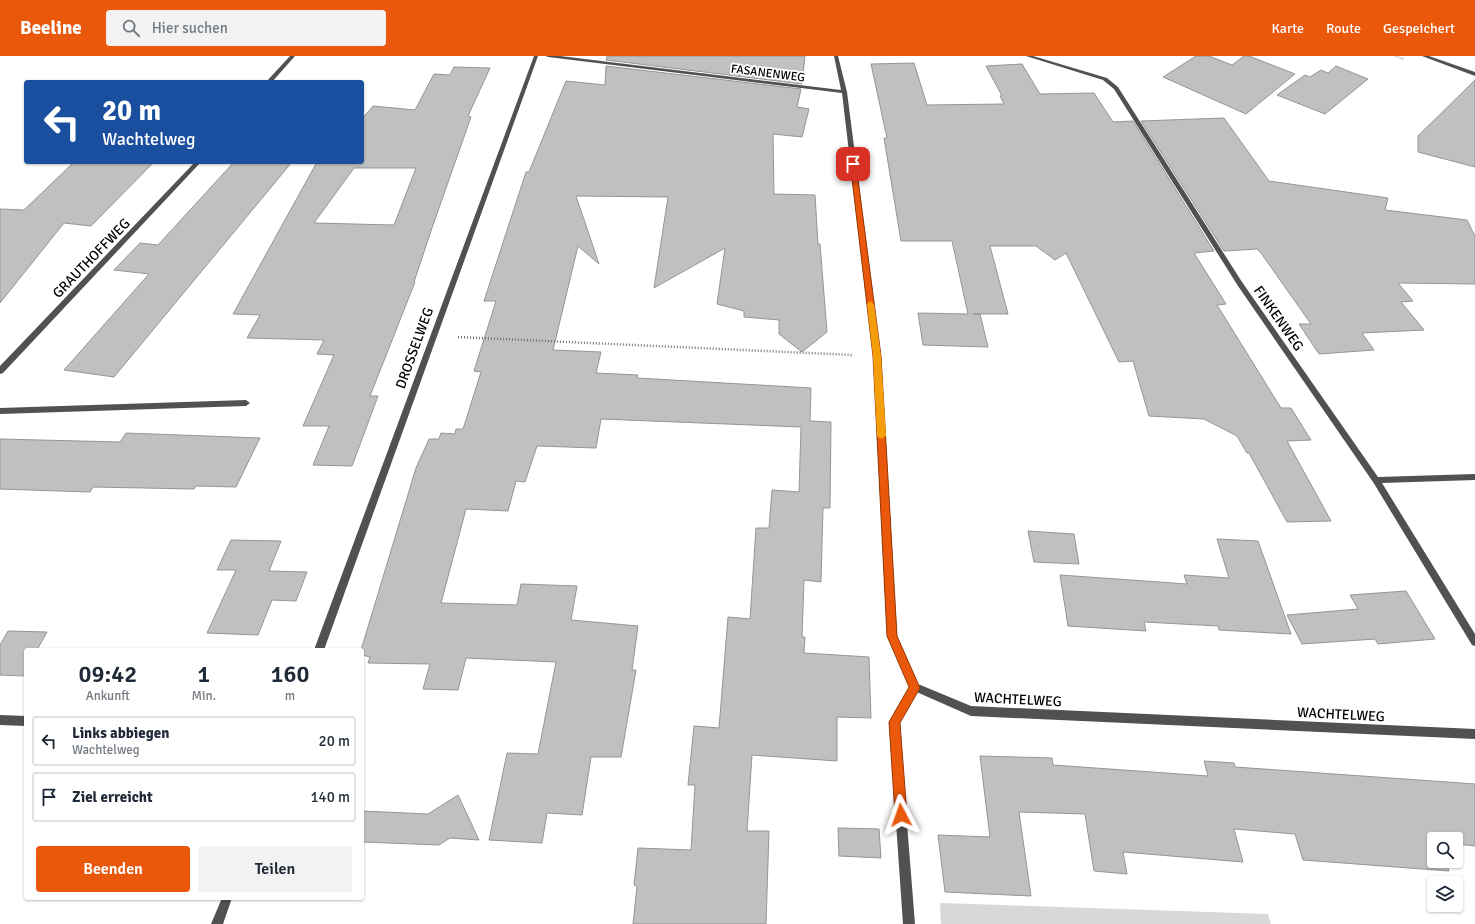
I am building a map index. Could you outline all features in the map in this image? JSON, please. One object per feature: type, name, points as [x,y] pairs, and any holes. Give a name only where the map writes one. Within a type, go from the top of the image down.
[{"type":"street","points":[[272,80],[293,56]]},
{"type":"street","name":"DROSSELWEG","points":[[320,648],[536,56]]},
{"type":"street","name":"FASANENWEG","points":[[548,56],[844,92]]},
{"type":"street","points":[[836,56],[844,92],[877,356],[892,636],[915,688],[894,722],[909,924]]},
{"type":"street","name":"FINKENWEG","points":[[1028,56],[1104,78],[1116,88],[1240,284],[1376,480],[1475,642]]},
{"type":"street","points":[[1424,56],[1475,74]]},
{"type":"street","name":"GRAUTHOFFWEG","points":[[0,371],[196,164]]},
{"type":"street","points":[[0,411],[246,403]]},
{"type":"street","points":[[1376,480],[1475,477]]},
{"type":"street","name":"WACHTELWEG","points":[[915,688],[970,711],[1475,734]]},
{"type":"street","points":[[0,720],[24,721]]},
{"type":"street","points":[[217,924],[226,900]]},
{"type":"path","points":[[434,336],[877,356]]},
{"type":"shaded area","points":[[940,903],[1268,914],[1271,924],[941,924]]},
{"type":"building","points":[[607,56],[805,56],[802,84],[606,60]]},
{"type":"building","points":[[1196,56],[1209,56],[1232,65],[1244,56],[1249,56],[1295,74],[1246,114],[1163,77]]},
{"type":"building","points":[[914,63],[927,105],[1004,104],[1000,96],[1002,96],[986,66],[1022,64],[1040,94],[1094,93],[1113,122],[1133,121],[1214,251],[1194,253],[1226,304],[1217,305],[1281,408],[1291,408],[1311,440],[1287,441],[1331,521],[1287,522],[1249,453],[1247,453],[1237,436],[1204,419],[1149,416],[1133,361],[1119,362],[1066,253],[1055,260],[1036,246],[990,246],[1008,314],[980,314],[988,347],[923,345],[918,313],[968,314],[952,241],[901,241],[884,138],[887,138],[871,64]]},
{"type":"building","points":[[606,66],[801,89],[797,107],[809,109],[802,137],[773,134],[774,194],[815,195],[818,244],[820,244],[827,332],[802,352],[779,334],[779,320],[744,317],[744,311],[717,304],[725,248],[654,288],[668,197],[576,196],[599,264],[578,246],[553,350],[601,352],[596,373],[638,375],[637,378],[811,388],[810,421],[831,422],[830,508],[823,508],[821,582],[804,580],[802,637],[805,637],[804,653],[869,657],[871,718],[837,717],[837,761],[752,755],[747,831],[769,831],[766,924],[633,924],[637,886],[634,885],[638,848],[691,850],[695,785],[688,785],[694,726],[719,728],[728,617],[750,619],[756,528],[769,528],[772,490],[799,492],[801,427],[601,419],[596,448],[537,446],[525,482],[516,481],[508,511],[466,509],[441,603],[517,605],[521,584],[577,586],[571,620],[638,626],[632,670],[636,670],[621,757],[591,757],[582,815],[547,813],[542,843],[489,840],[507,753],[538,754],[556,662],[466,658],[458,690],[423,689],[430,664],[368,663],[370,657],[364,656],[364,648],[362,648],[416,468],[429,439],[439,439],[441,433],[455,434],[456,429],[463,429],[481,372],[474,371],[496,301],[484,301],[526,172],[529,172],[566,81],[605,85]]},
{"type":"building","points":[[1336,66],[1368,79],[1325,114],[1277,95],[1305,75],[1310,77],[1321,70],[1328,73]]},
{"type":"building","points":[[454,67],[490,68],[468,116],[471,117],[432,228],[415,282],[370,396],[378,396],[352,466],[313,465],[329,426],[303,426],[334,355],[317,354],[324,340],[247,338],[260,315],[233,314],[316,164],[364,164],[364,117],[373,106],[415,110],[434,74],[450,75]],"holes":[[[354,168],[416,168],[394,225],[314,223]]]},
{"type":"building","points":[[1475,80],[1475,167],[1418,152],[1418,136]]},
{"type":"building","points":[[1224,118],[1269,181],[1388,198],[1385,210],[1467,220],[1475,236],[1475,284],[1398,283],[1413,301],[1401,302],[1424,330],[1362,333],[1374,350],[1319,354],[1299,324],[1311,324],[1261,253],[1257,249],[1224,251],[1141,121]]},
{"type":"building","points":[[72,164],[152,164],[91,226],[64,223],[0,303],[0,209],[24,210]]},
{"type":"building","points":[[232,164],[290,164],[114,377],[64,370],[149,274],[114,270],[140,243],[158,245]]},
{"type":"building","points":[[126,433],[260,438],[236,487],[196,486],[194,489],[93,487],[90,492],[0,489],[0,439],[120,442]]},
{"type":"building","points":[[1028,531],[1074,534],[1079,564],[1034,562]]},
{"type":"building","points":[[1217,539],[1258,541],[1291,634],[1219,630],[1218,626],[1144,622],[1146,631],[1068,626],[1060,575],[1187,584],[1184,575],[1229,578]]},
{"type":"building","points":[[231,540],[281,541],[269,571],[307,572],[296,601],[272,600],[258,635],[207,633],[236,570],[217,570]]},
{"type":"building","points":[[1406,591],[1435,639],[1378,644],[1375,639],[1302,644],[1287,615],[1358,609],[1350,595]]},
{"type":"building","points":[[8,631],[47,632],[38,648],[24,648],[23,676],[0,675],[0,645]]},
{"type":"building","points":[[980,756],[1052,758],[1053,765],[1208,776],[1204,761],[1234,763],[1235,767],[1475,784],[1475,846],[1463,845],[1463,832],[1427,832],[1427,868],[1448,868],[1449,871],[1303,860],[1295,834],[1234,829],[1243,862],[1123,852],[1127,874],[1094,871],[1085,814],[1019,812],[1031,896],[945,892],[938,835],[990,837]]},
{"type":"building","points":[[458,795],[479,840],[450,838],[439,845],[364,842],[364,811],[428,814]]},
{"type":"building","points":[[838,828],[879,829],[881,858],[839,856]]},
{"type":"slow traffic","points":[[870,304],[877,356],[881,436]]},
{"type":"route","points":[[853,164],[877,356],[892,636],[915,688],[894,722],[901,815]]}]
